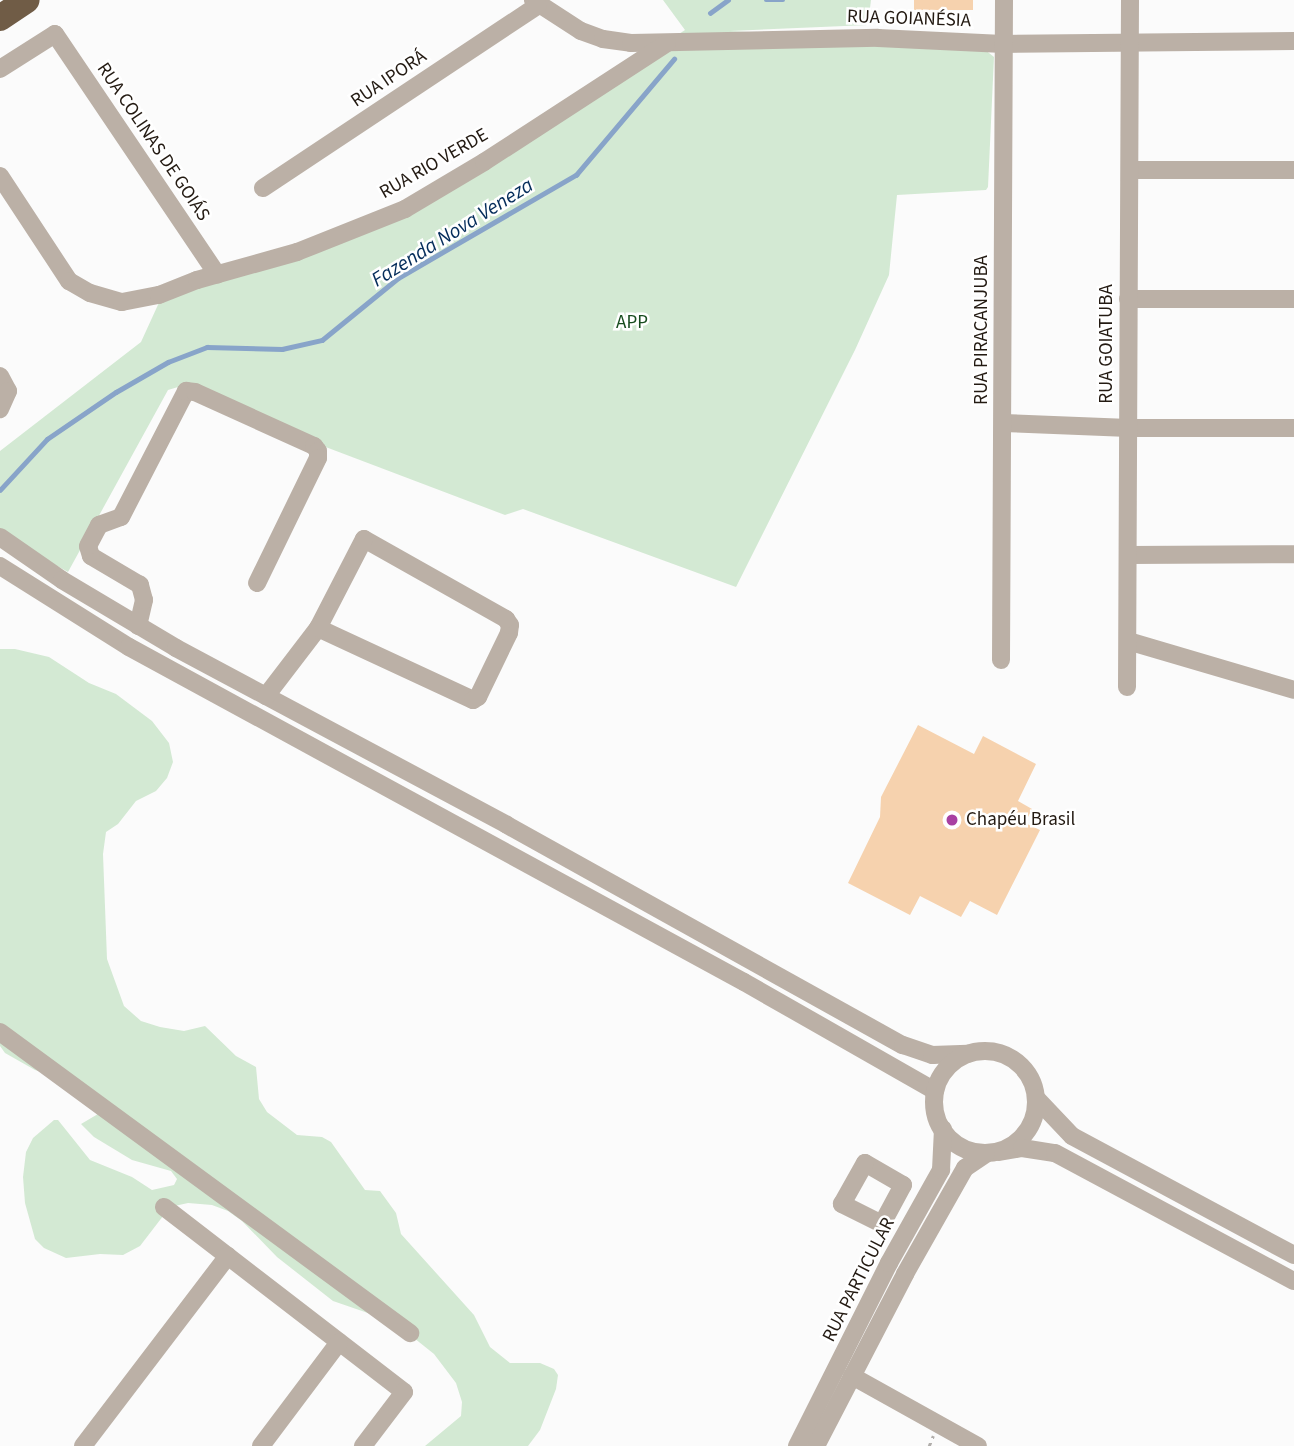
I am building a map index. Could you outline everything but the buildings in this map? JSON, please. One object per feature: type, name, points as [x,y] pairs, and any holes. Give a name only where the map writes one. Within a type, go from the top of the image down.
[{"type":"highway","points":[[0,18],[27,0]]},
{"type":"street","name":"RUA PIRACANJUBA","points":[[1001,660],[1004,0]]},
{"type":"street","name":"RUA GOIATUBA","points":[[1127,687],[1130,0]]},
{"type":"street","name":"RUA GOIANÉSIA","points":[[535,2],[581,31],[603,39],[667,43],[719,39],[878,38],[1003,44],[1130,40],[1294,41]]},
{"type":"street","name":"RUA IPORÁ","points":[[263,188],[535,2]]},
{"type":"street","name":"RUA COLINAS DE GOIÁS","points":[[0,69],[55,34],[217,274]]},
{"type":"street","name":"RUA RIO VERDE","points":[[0,176],[69,281],[90,293],[122,302],[159,295],[217,274],[297,252],[405,209],[484,162],[667,43]]},
{"type":"street","points":[[1130,170],[1294,170]]},
{"type":"street","points":[[1128,299],[1294,299]]},
{"type":"street","points":[[0,376],[8,391],[0,409]]},
{"type":"street","points":[[138,626],[144,600],[140,585],[91,556],[88,546],[99,525],[121,517],[186,391],[231,408],[314,446],[318,451],[318,458],[257,583]]},
{"type":"street","points":[[1003,423],[1129,428],[1294,428]]},
{"type":"street","points":[[0,537],[62,580],[138,626],[903,1045],[932,1055],[988,1051],[1017,1062],[1030,1078],[1036,1098],[1032,1121],[1027,1131],[1010,1147],[993,1153]]},
{"type":"street","points":[[266,696],[318,628],[364,539],[506,620],[510,625],[509,633],[478,697],[473,700],[318,628]]},
{"type":"street","points":[[1128,555],[1294,554]]},
{"type":"street","points":[[0,566],[128,647],[744,982],[935,1091]]},
{"type":"street","points":[[1128,641],[1294,690]]},
{"type":"street","points":[[1271,682],[1294,682]]},
{"type":"street","points":[[0,1032],[410,1333]]},
{"type":"street","points":[[968,1054],[947,1068],[935,1091],[936,1117],[960,1147],[993,1153],[1022,1148],[1055,1153],[1294,1281]]},
{"type":"street","points":[[1036,1098],[1072,1136],[1294,1255]]},
{"type":"street","name":"RUA PARTICULAR","points":[[797,1446],[889,1264],[941,1170],[943,1129]]},
{"type":"street","name":"RUA PARTICULAR","points":[[816,1446],[905,1274],[965,1168],[993,1153]]},
{"type":"street","points":[[164,1207],[404,1392],[363,1446]]},
{"type":"street","points":[[891,1211],[924,1241]]},
{"type":"street","points":[[83,1446],[228,1256]]},
{"type":"street","points":[[889,1264],[905,1274]]},
{"type":"street","points":[[261,1446],[339,1342]]},
{"type":"street","points":[[852,1376],[978,1446]]},
{"type":"green space","name":"APP","points":[[663,0],[871,0],[868,25],[730,31],[877,39],[984,49],[994,57],[988,187],[986,190],[897,195],[889,275],[855,350],[736,587],[523,509],[505,515],[323,446],[188,384],[168,390],[68,572],[0,534],[0,451],[141,342],[162,296],[405,214],[685,30]]},
{"type":"green space","points":[[0,649],[15,649],[49,657],[89,683],[116,694],[152,721],[169,743],[173,762],[167,778],[156,791],[136,801],[118,824],[106,832],[103,854],[107,959],[124,1006],[141,1021],[160,1027],[184,1031],[205,1026],[236,1056],[256,1067],[259,1099],[267,1112],[297,1135],[322,1137],[331,1142],[365,1190],[380,1191],[396,1213],[401,1234],[474,1315],[490,1347],[510,1363],[540,1363],[554,1369],[558,1375],[556,1389],[540,1430],[528,1446],[425,1446],[461,1416],[462,1402],[456,1383],[434,1354],[394,1322],[333,1301],[277,1257],[242,1221],[228,1211],[212,1205],[188,1203],[170,1207],[140,1246],[123,1255],[100,1254],[66,1258],[44,1248],[35,1239],[25,1203],[23,1177],[26,1152],[33,1138],[54,1120],[58,1120],[90,1160],[132,1177],[152,1190],[174,1185],[177,1179],[171,1171],[132,1160],[94,1137],[81,1124],[98,1114],[64,1079],[35,1070],[5,1053],[0,1046]]},
{"type":"waterway","points":[[710,13],[728,0]]},
{"type":"waterway","points":[[766,0],[783,0]]},
{"type":"waterway","name":"Fazenda Nova Veneza","points":[[0,490],[47,439],[116,392],[168,362],[207,347],[282,349],[322,340],[398,278],[576,175],[674,59]]},
{"type":"place","name":"Chapéu Brasil","points":[[952,820]]}]
